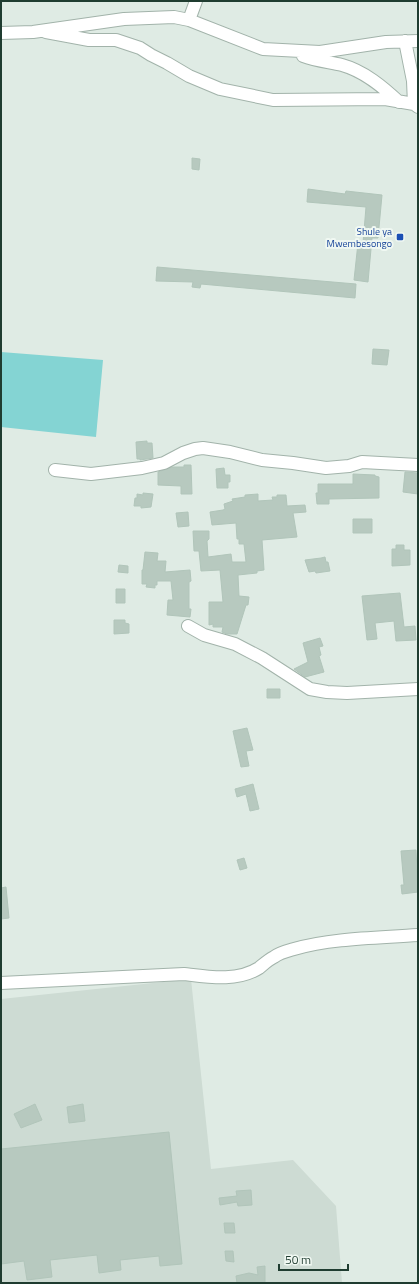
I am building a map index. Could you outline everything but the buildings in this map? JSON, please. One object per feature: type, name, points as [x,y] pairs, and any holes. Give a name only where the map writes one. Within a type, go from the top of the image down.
[{"type":"street","points":[[189,20],[196,1]]},
{"type":"street","points":[[1,33],[33,32],[124,19],[174,18],[189,20],[263,49],[320,52],[367,44],[418,41]]},
{"type":"street","points":[[39,31],[89,40],[116,40],[140,48],[151,56],[188,76],[220,89],[272,100],[385,99],[416,106],[413,81],[405,41]]},
{"type":"street","points":[[288,50],[313,60],[351,68],[379,84],[399,102]]},
{"type":"street","points":[[56,470],[91,474],[142,468],[164,463],[183,453],[203,448],[230,452],[262,460],[293,462],[326,468],[349,466],[362,462],[418,465]]},
{"type":"street","points":[[188,626],[204,635],[242,647],[310,689],[347,694],[418,689]]},
{"type":"street","points":[[1,983],[184,974],[207,977],[234,976],[253,970],[275,956],[294,949],[331,942],[418,935]]},
{"type":"shaded area","points":[[191,979],[211,1169],[293,1160],[336,1206],[342,1283],[1,1283],[1,999]]},
{"type":"water","points":[[1,352],[103,360],[96,437],[1,427]]},
{"type":"place","name":"Shule ya Mwembesongo","points":[[400,237]]}]
